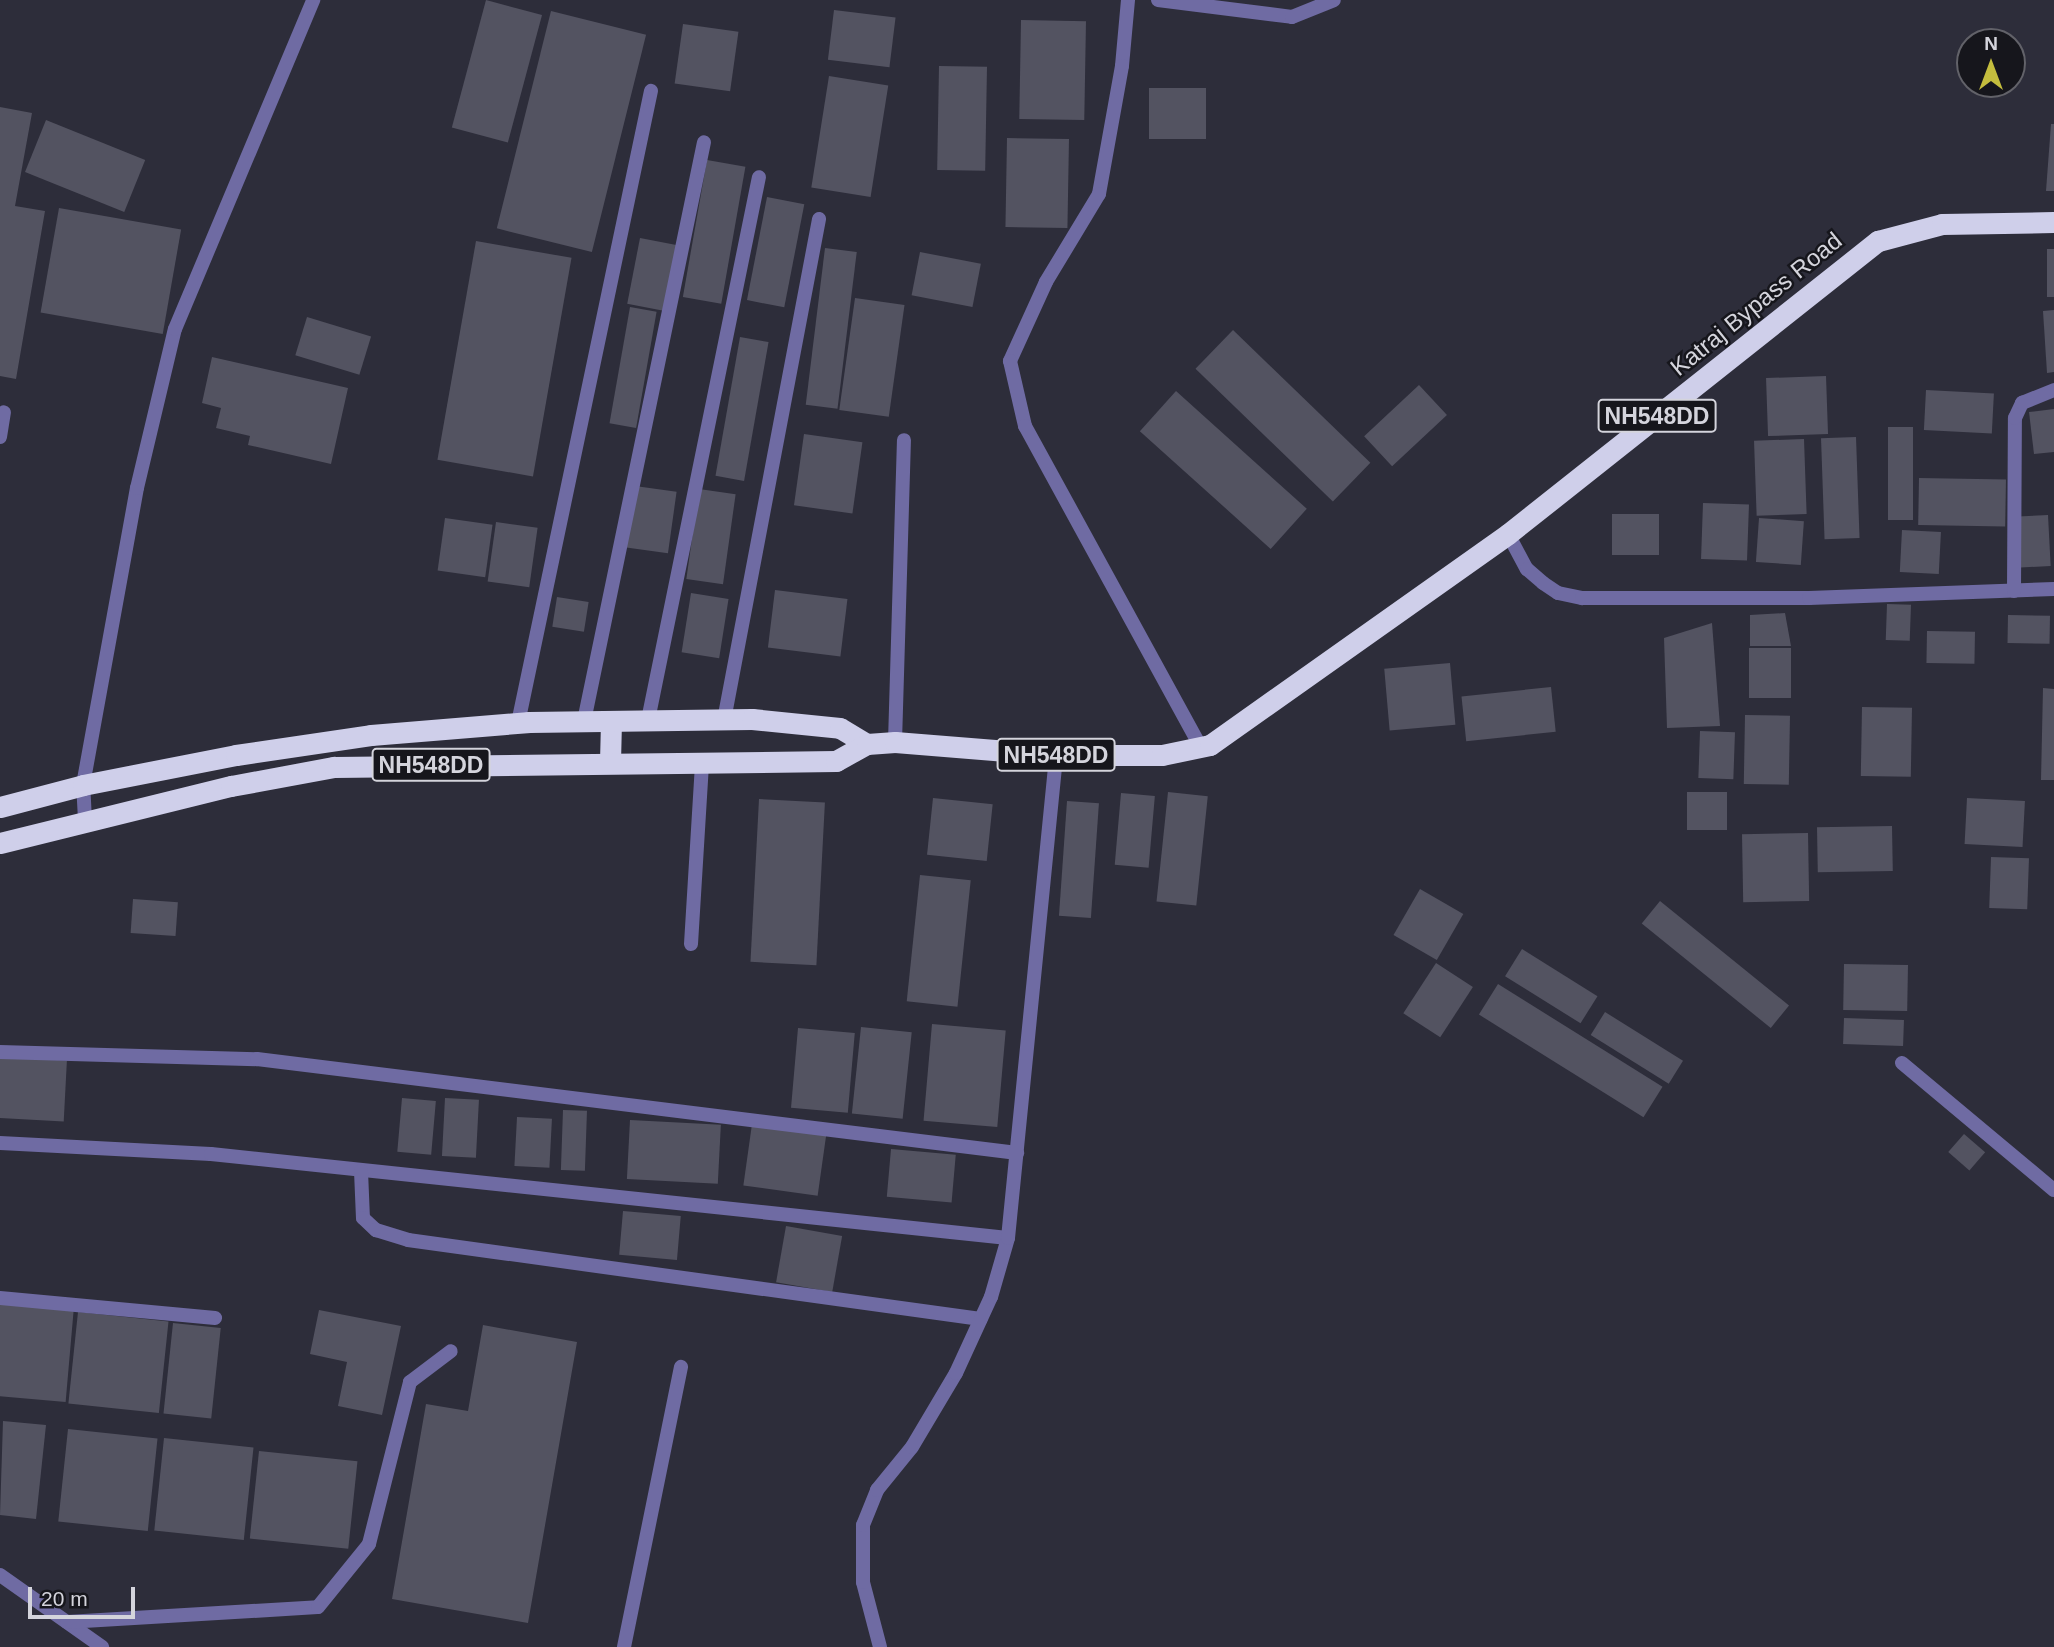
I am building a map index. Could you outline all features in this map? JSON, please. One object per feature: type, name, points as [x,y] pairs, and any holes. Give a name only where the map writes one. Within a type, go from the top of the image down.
[{"type":"highway","name":"Katraj Bypass Road","points":[[1201,747],[1240,726],[1508,534],[1878,240],[1942,225],[2054,222]]},
{"type":"highway","name":"NH548DD","points":[[0,807],[83,785],[344,739],[518,723],[724,720],[840,728],[867,744]]},
{"type":"highway","points":[[610,762],[611,721]]},
{"type":"highway","name":"NH548DD","points":[[0,843],[85,820],[334,767],[835,761],[867,744],[895,743],[1056,755],[1162,755],[1201,747]]},
{"type":"street","points":[[85,820],[83,785],[137,488],[176,329],[313,0]]},
{"type":"street","points":[[1128,0],[1122,66],[1099,194],[1045,282],[1010,361],[1024,426],[1201,747]]},
{"type":"street","points":[[1158,0],[1292,17],[1334,0]]},
{"type":"street","points":[[518,723],[651,91]]},
{"type":"street","points":[[583,721],[704,142]]},
{"type":"street","points":[[648,720],[760,177]]},
{"type":"street","points":[[724,720],[819,219]]},
{"type":"street","points":[[2014,591],[2015,418],[2022,403],[2054,390]]},
{"type":"street","points":[[0,437],[4,412]]},
{"type":"street","points":[[895,743],[904,440]]},
{"type":"street","points":[[1508,534],[1527,569],[1543,583],[1558,593],[1582,598],[1809,598],[2054,589]]},
{"type":"street","points":[[880,1647],[863,1582],[863,1525],[877,1490],[912,1447],[956,1373],[981,1319],[1007,1238],[1056,755]]},
{"type":"street","points":[[691,944],[702,761]]},
{"type":"street","points":[[0,1052],[257,1059],[1017,1153]]},
{"type":"street","points":[[1902,1063],[2054,1190]]},
{"type":"street","points":[[0,1143],[211,1154],[1007,1238]]},
{"type":"street","points":[[361,1171],[363,1218],[376,1230],[408,1240],[981,1319]]},
{"type":"street","points":[[0,1298],[215,1318]]},
{"type":"street","points":[[67,1622],[318,1607],[369,1544],[410,1382],[451,1351]]},
{"type":"street","points":[[624,1647],[681,1367]]},
{"type":"street","points":[[0,1575],[102,1647]]},
{"type":"building","points":[[486,0],[542,15],[508,143],[452,128]]},
{"type":"building","points":[[834,10],[896,18],[889,67],[828,60]]},
{"type":"building","points":[[551,11],[646,35],[592,252],[497,228]]},
{"type":"building","points":[[1021,20],[1086,21],[1084,120],[1019,119]]},
{"type":"building","points":[[683,24],[738,32],[730,91],[675,83]]},
{"type":"building","points":[[939,66],[987,67],[985,171],[937,170]]},
{"type":"building","points":[[829,76],[888,85],[871,197],[811,188]]},
{"type":"building","points":[[1149,88],[1206,88],[1206,139],[1149,139]]},
{"type":"building","points":[[0,107],[32,113],[15,206],[45,211],[16,379],[0,376]]},
{"type":"building","points":[[46,120],[145,160],[124,212],[25,172]]},
{"type":"building","points":[[2051,124],[2054,124],[2054,191],[2046,191]]},
{"type":"building","points":[[1007,138],[1069,139],[1067,228],[1005,227]]},
{"type":"building","points":[[707,160],[745,167],[721,304],[683,297]]},
{"type":"building","points":[[767,197],[804,204],[784,307],[747,300]]},
{"type":"building","points":[[59,208],[181,230],[163,334],[41,312]]},
{"type":"building","points":[[640,238],[676,245],[664,311],[627,304]]},
{"type":"building","points":[[476,241],[572,258],[533,476],[437,460]]},
{"type":"building","points":[[825,248],[857,252],[838,409],[806,405]]},
{"type":"building","points":[[2047,249],[2054,249],[2054,297],[2047,297]]},
{"type":"building","points":[[920,252],[981,264],[972,307],[912,295]]},
{"type":"building","points":[[855,298],[905,305],[889,417],[839,410]]},
{"type":"building","points":[[630,307],[657,312],[636,428],[610,423]]},
{"type":"building","points":[[2054,310],[2054,372],[2047,373],[2043,311]]},
{"type":"building","points":[[307,317],[371,337],[359,375],[295,355]]},
{"type":"building","points":[[1233,330],[1370,463],[1333,502],[1195,369]]},
{"type":"building","points":[[740,337],[769,342],[744,481],[716,476]]},
{"type":"building","points":[[212,357],[348,388],[331,464],[248,445],[250,436],[216,428],[221,408],[202,403]]},
{"type":"building","points":[[1826,376],[1828,434],[1768,436],[1766,378]]},
{"type":"building","points":[[1419,385],[1447,415],[1392,466],[1364,436]]},
{"type":"building","points":[[1926,390],[1994,394],[1992,434],[1924,430]]},
{"type":"building","points":[[1176,391],[1307,509],[1271,549],[1140,431]]},
{"type":"building","points":[[2054,409],[2054,452],[2034,454],[2029,412]]},
{"type":"building","points":[[1888,427],[1913,427],[1913,520],[1888,520]]},
{"type":"building","points":[[804,434],[862,442],[852,514],[794,505]]},
{"type":"building","points":[[1856,437],[1860,538],[1825,539],[1821,438]]},
{"type":"building","points":[[1804,439],[1807,514],[1757,516],[1754,441]]},
{"type":"building","points":[[1919,478],[2006,480],[2005,527],[1918,525]]},
{"type":"building","points":[[635,486],[677,492],[668,553],[626,547]]},
{"type":"building","points":[[699,489],[736,494],[723,584],[686,579]]},
{"type":"building","points":[[1703,503],[1749,505],[1747,561],[1701,559]]},
{"type":"building","points":[[1612,514],[1659,514],[1659,555],[1612,555]]},
{"type":"building","points":[[2048,515],[2051,566],[2021,568],[2018,517]]},
{"type":"building","points":[[445,518],[493,525],[485,577],[438,570]]},
{"type":"building","points":[[1759,518],[1804,521],[1801,565],[1756,562]]},
{"type":"building","points":[[496,522],[538,528],[529,587],[488,581]]},
{"type":"building","points":[[1902,530],[1941,532],[1939,574],[1900,572]]},
{"type":"building","points":[[775,590],[847,599],[840,656],[768,648]]},
{"type":"building","points":[[691,593],[729,599],[719,658],[682,652]]},
{"type":"building","points":[[557,597],[589,602],[584,632],[552,627]]},
{"type":"building","points":[[1887,604],[1911,605],[1910,641],[1886,640]]},
{"type":"building","points":[[1785,613],[1791,646],[1750,646],[1750,615]]},
{"type":"building","points":[[2008,615],[2050,616],[2050,644],[2008,643]]},
{"type":"building","points":[[1712,623],[1720,726],[1667,728],[1664,638]]},
{"type":"building","points":[[1927,631],[1975,632],[1974,664],[1926,663]]},
{"type":"building","points":[[1749,648],[1791,648],[1791,698],[1749,698]]},
{"type":"building","points":[[1450,663],[1455,725],[1390,731],[1384,669]]},
{"type":"building","points":[[1551,687],[1556,732],[1466,741],[1461,696]]},
{"type":"building","points":[[2043,688],[2054,689],[2054,780],[2041,780]]},
{"type":"building","points":[[1862,707],[1912,708],[1911,777],[1861,776]]},
{"type":"building","points":[[1745,715],[1790,716],[1789,785],[1744,784]]},
{"type":"building","points":[[1700,731],[1735,732],[1733,779],[1698,778]]},
{"type":"building","points":[[1168,792],[1208,796],[1196,906],[1157,901]]},
{"type":"building","points":[[1687,792],[1727,792],[1727,830],[1687,830]]},
{"type":"building","points":[[1121,793],[1155,796],[1149,868],[1115,865]]},
{"type":"building","points":[[933,798],[993,804],[987,861],[927,855]]},
{"type":"building","points":[[1967,798],[2025,801],[2023,847],[1965,844]]},
{"type":"building","points":[[759,799],[825,802],[816,965],[750,962]]},
{"type":"building","points":[[1067,801],[1099,803],[1091,918],[1059,916]]},
{"type":"building","points":[[1892,826],[1893,871],[1818,872],[1817,827]]},
{"type":"building","points":[[1808,833],[1809,901],[1743,902],[1742,834]]},
{"type":"building","points":[[1991,857],[2029,858],[2027,909],[1989,908]]},
{"type":"building","points":[[920,875],[971,880],[957,1007],[907,1001]]},
{"type":"building","points":[[1420,889],[1463,914],[1437,960],[1394,935]]},
{"type":"building","points":[[133,899],[178,902],[176,936],[131,933]]},
{"type":"building","points":[[1660,901],[1789,1005],[1771,1028],[1642,924]]},
{"type":"building","points":[[1522,949],[1597,996],[1581,1023],[1505,976]]},
{"type":"building","points":[[1436,963],[1473,987],[1440,1037],[1403,1013]]},
{"type":"building","points":[[1844,964],[1908,965],[1907,1011],[1843,1010]]},
{"type":"building","points":[[1498,984],[1663,1087],[1643,1117],[1479,1015]]},
{"type":"building","points":[[1605,1012],[1683,1061],[1669,1084],[1591,1035]]},
{"type":"building","points":[[1844,1018],[1904,1020],[1903,1046],[1843,1044]]},
{"type":"building","points":[[932,1024],[1006,1030],[997,1127],[924,1121]]},
{"type":"building","points":[[861,1027],[912,1032],[903,1119],[852,1114]]},
{"type":"building","points":[[798,1028],[855,1033],[848,1113],[791,1108]]},
{"type":"building","points":[[0,1057],[67,1061],[64,1121],[0,1118]]},
{"type":"building","points":[[402,1098],[436,1101],[431,1155],[397,1152]]},
{"type":"building","points":[[445,1098],[479,1100],[476,1158],[442,1156]]},
{"type":"building","points":[[563,1110],[587,1111],[585,1171],[561,1170]]},
{"type":"building","points":[[517,1117],[552,1119],[549,1168],[514,1166]]},
{"type":"building","points":[[630,1120],[721,1125],[718,1184],[627,1179]]},
{"type":"building","points":[[752,1124],[826,1134],[818,1196],[743,1185]]},
{"type":"building","points":[[1964,1134],[1985,1152],[1969,1170],[1948,1152]]},
{"type":"building","points":[[891,1149],[956,1155],[952,1202],[887,1197]]},
{"type":"building","points":[[623,1211],[681,1216],[677,1260],[619,1255]]},
{"type":"building","points":[[786,1226],[842,1236],[832,1292],[776,1282]]},
{"type":"building","points":[[0,1303],[74,1309],[66,1402],[0,1396]]},
{"type":"building","points":[[319,1310],[401,1326],[382,1415],[338,1406],[347,1362],[310,1354]]},
{"type":"building","points":[[78,1312],[169,1322],[159,1413],[68,1403]]},
{"type":"building","points":[[173,1323],[221,1328],[211,1419],[163,1414]]},
{"type":"building","points":[[483,1325],[577,1342],[528,1623],[392,1599],[426,1404],[468,1411]]},
{"type":"building","points":[[3,1421],[46,1425],[36,1519],[0,1515]]},
{"type":"building","points":[[68,1429],[158,1438],[148,1531],[58,1521]]},
{"type":"building","points":[[164,1438],[254,1447],[244,1540],[154,1530]]},
{"type":"building","points":[[259,1451],[357,1461],[348,1549],[250,1539]]}]
